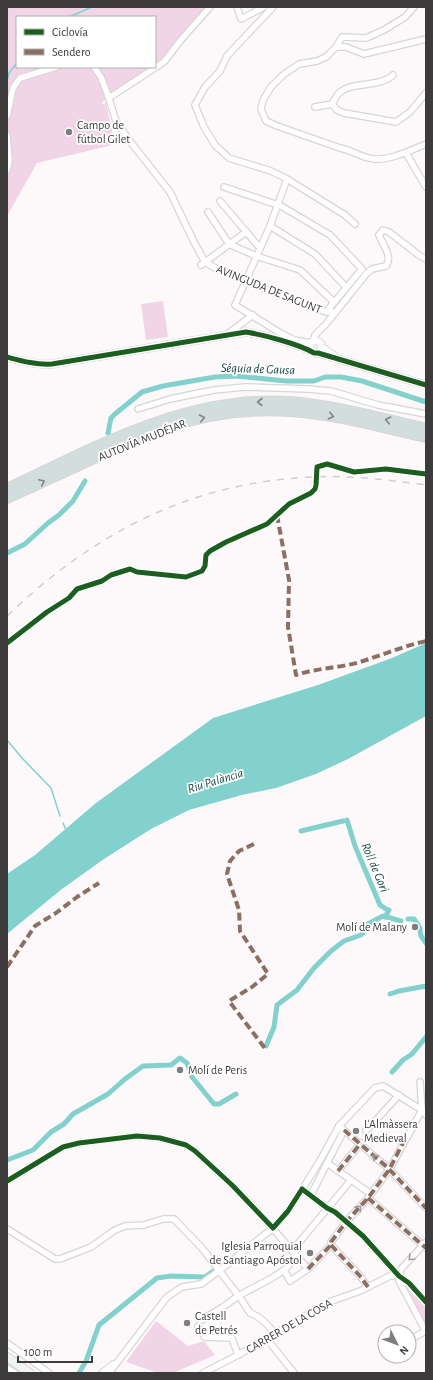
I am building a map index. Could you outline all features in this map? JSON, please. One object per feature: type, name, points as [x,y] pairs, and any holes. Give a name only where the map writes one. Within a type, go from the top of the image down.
[{"type":"highway","name":"AUTOVÍA MUDÉJAR","points":[[7,489],[157,421],[219,406],[260,402],[288,402],[324,406],[426,429]]},
{"type":"highway","name":"AUTOVÍA MUDÉJAR","points":[[7,498],[162,429],[190,420],[221,414],[255,410],[324,414],[426,438]]},
{"type":"main road","points":[[7,1357],[30,1373]]},
{"type":"street","points":[[156,67],[164,62],[180,40],[210,7]]},
{"type":"street","points":[[237,7],[241,19],[264,7]]},
{"type":"street","points":[[273,7],[227,56],[220,71],[205,87],[195,105],[204,127],[215,145],[229,158],[271,171],[287,179],[346,215],[355,224]]},
{"type":"street","points":[[414,7],[405,17],[384,30],[366,38],[342,36],[336,47],[326,57],[317,61],[299,64],[283,75],[271,87],[263,100],[261,109],[266,121],[277,126],[350,150],[369,158],[378,159],[406,153],[426,144]]},
{"type":"street","points":[[336,47],[346,47],[364,54],[426,39]]},
{"type":"street","points":[[7,116],[13,88],[20,78],[53,68]]},
{"type":"street","points":[[95,68],[101,77],[116,121],[170,192],[203,264],[246,232]]},
{"type":"street","points":[[108,96],[112,96],[155,68]]},
{"type":"street","points":[[315,107],[332,104],[338,94],[345,89],[375,83],[393,75]]},
{"type":"street","points":[[332,104],[337,110],[344,113],[396,122],[410,112],[426,93]]},
{"type":"street","points":[[7,135],[10,161],[7,170]]},
{"type":"street","points":[[406,153],[426,187]]},
{"type":"street","points":[[287,179],[270,226],[235,305],[294,340],[315,346],[340,359],[426,385]]},
{"type":"street","points":[[224,187],[278,205],[330,235],[362,269],[326,312]]},
{"type":"street","points":[[220,200],[260,248]]},
{"type":"street","points":[[208,212],[229,244],[256,256],[300,270],[334,302]]},
{"type":"street","points":[[270,226],[315,254],[346,287]]},
{"type":"street","points":[[315,346],[320,333],[334,312],[367,273],[372,269],[386,266],[389,262],[389,258],[379,235],[383,230],[389,232],[426,259]]},
{"type":"street","name":"AVINGUDA DE SAGUNT","points":[[203,264],[287,298],[326,312],[334,312]]},
{"type":"street","points":[[226,336],[253,315]]},
{"type":"street","points":[[7,357],[42,365],[52,364],[246,332],[290,344],[315,346]]},
{"type":"street","points":[[138,409],[170,399],[214,390],[245,387],[308,389],[331,392],[378,405],[426,414]]},
{"type":"street","points":[[284,1270],[290,1281],[308,1269],[331,1245],[331,1242],[347,1221],[370,1196],[389,1170],[422,1110],[420,1082]]},
{"type":"street","points":[[109,1373],[167,1297],[182,1287],[201,1284],[273,1228],[288,1211],[321,1159],[339,1126],[375,1088],[383,1086],[422,1110],[426,1115]]},
{"type":"street","points":[[366,1131],[399,1095]]},
{"type":"street","points":[[339,1126],[389,1170],[426,1208]]},
{"type":"street","points":[[311,1195],[344,1130]]},
{"type":"street","points":[[7,1181],[63,1147],[79,1143],[137,1136],[160,1138],[186,1145],[195,1151],[232,1185],[273,1228],[308,1269]]},
{"type":"street","points":[[338,1171],[361,1144]]},
{"type":"street","points":[[327,1163],[370,1196],[425,1246],[401,1269],[399,1276],[399,1281],[426,1331],[417,1336]]},
{"type":"street","points":[[292,1251],[351,1180]]},
{"type":"street","points":[[302,1189],[327,1208],[336,1212],[364,1236],[399,1276],[426,1302]]},
{"type":"street","points":[[7,1228],[55,1259],[60,1259],[91,1247],[114,1230],[125,1226],[144,1225],[163,1219],[174,1219],[202,1248],[250,1313],[254,1314],[269,1326],[275,1334]]},
{"type":"street","points":[[331,1245],[360,1276],[368,1287]]},
{"type":"street","points":[[238,1355],[232,1338],[205,1337],[199,1323],[238,1296],[284,1270],[298,1257]]},
{"type":"street","name":"CARRER DE LA COSA","points":[[203,1373],[267,1339],[328,1302],[360,1291],[390,1276],[399,1276]]},
{"type":"street","points":[[405,1293],[409,1289],[413,1288]]},
{"type":"street","points":[[267,1339],[294,1373]]},
{"type":"street","points":[[7,1343],[49,1373]]},
{"type":"street","points":[[102,1373],[121,1358]]},
{"type":"street","points":[[7,1368],[15,1373]]},
{"type":"shaded area","points":[[7,7],[213,7],[193,26],[174,49],[156,63],[156,16],[16,16],[16,68],[150,68],[102,102],[102,104],[106,103],[115,143],[113,145],[37,163],[7,216]]},
{"type":"shaded area","points":[[163,301],[168,337],[146,340],[141,304]]},
{"type":"shaded area","points":[[402,1283],[426,1307],[425,1326]]},
{"type":"shaded area","points":[[156,1321],[188,1346],[204,1341],[215,1355],[173,1373],[158,1373],[126,1362]]},
{"type":"water","name":"Riu Palància","points":[[426,643],[426,716],[348,759],[316,774],[276,788],[242,795],[189,810],[151,829],[104,859],[62,889],[7,934],[7,874],[35,855],[96,803],[213,718],[318,685],[392,658]]},
{"type":"waterway","points":[[71,16],[92,7]]},
{"type":"waterway","points":[[7,82],[9,73],[16,64]]},
{"type":"waterway","name":"Séquia de Gausa","points":[[108,433],[111,418],[142,392],[163,386],[215,377],[235,376],[286,381],[314,381],[325,377],[341,377],[362,381],[426,402]]},
{"type":"waterway","name":"Séquia de Gausa","points":[[7,553],[25,544],[59,515],[73,501],[85,481]]},
{"type":"waterway","points":[[7,740],[51,788],[60,816]]},
{"type":"waterway","name":"Roll de Gori","points":[[347,820],[355,846],[380,905],[389,910],[385,917]]},
{"type":"waterway","name":"Roll de Gori","points":[[301,831],[343,821]]},
{"type":"waterway","points":[[63,823],[66,830]]},
{"type":"waterway","points":[[266,1046],[274,1027],[277,1005],[297,990],[314,968],[331,951],[344,941],[361,935],[366,925],[383,916],[401,921]]},
{"type":"waterway","points":[[408,919],[414,919],[420,928],[421,936],[426,943]]},
{"type":"waterway","points":[[390,994],[426,986]]},
{"type":"waterway","points":[[392,1072],[403,1060],[412,1054],[426,1037]]},
{"type":"waterway","points":[[7,1160],[33,1150],[51,1132],[64,1124],[73,1114],[108,1094],[143,1066],[171,1065],[180,1058],[187,1063],[192,1077],[214,1104],[219,1104],[236,1094]]},
{"type":"waterway","points":[[79,1373],[86,1361],[99,1325],[157,1278],[171,1276],[205,1277],[215,1270]]},
{"type":"railway","points":[[7,616],[40,586],[74,560],[109,537],[146,518],[184,502],[224,490],[266,481],[311,477],[355,477],[426,485]]},
{"type":"marked path","points":[[277,515],[289,580],[288,627],[296,675],[360,662],[426,641]]},
{"type":"marked path","points":[[254,844],[239,851],[230,861],[227,874],[239,910],[240,931],[268,974],[252,987],[229,1001],[267,1051]]},
{"type":"marked path","points":[[7,967],[35,926],[99,883]]},
{"type":"marked path","points":[[344,1130],[388,1168],[426,1208]]},
{"type":"marked path","points":[[308,1269],[331,1245],[331,1242],[346,1222],[368,1198],[389,1170],[405,1139]]},
{"type":"marked path","points":[[338,1171],[361,1143]]},
{"type":"marked path","points":[[368,1198],[426,1248]]},
{"type":"marked path","points":[[331,1245],[360,1276],[368,1287]]},
{"type":"cycle path","points":[[7,357],[35,363],[52,364],[246,332],[281,340],[300,346],[314,353],[426,385]]},
{"type":"cycle path","points":[[7,643],[47,612],[69,598],[77,589],[102,581],[111,575],[130,569],[137,572],[186,577],[202,571],[205,566],[206,555],[210,551],[226,542],[267,524],[289,504],[311,493],[315,489],[316,485],[317,467],[327,464],[354,472],[386,469],[426,474]]},
{"type":"cycle path","points":[[7,1181],[63,1147],[79,1143],[137,1136],[160,1138],[186,1145],[195,1151],[232,1185],[273,1228],[288,1211],[302,1189],[327,1208],[335,1212],[363,1236],[399,1276],[409,1283],[426,1302]]},
{"type":"place","name":"Campo de fútbol Gilet","points":[[69,132]]},
{"type":"place","name":"Molí de Malany","points":[[415,927]]},
{"type":"place","name":"Molí de Peris","points":[[180,1070]]},
{"type":"place","name":"L'Almàssera Medieval","points":[[356,1131]]},
{"type":"place","name":"Iglesia Parroquial de Santiago Apóstol","points":[[310,1253]]},
{"type":"place","name":"Castell de Petrés","points":[[187,1323]]}]
